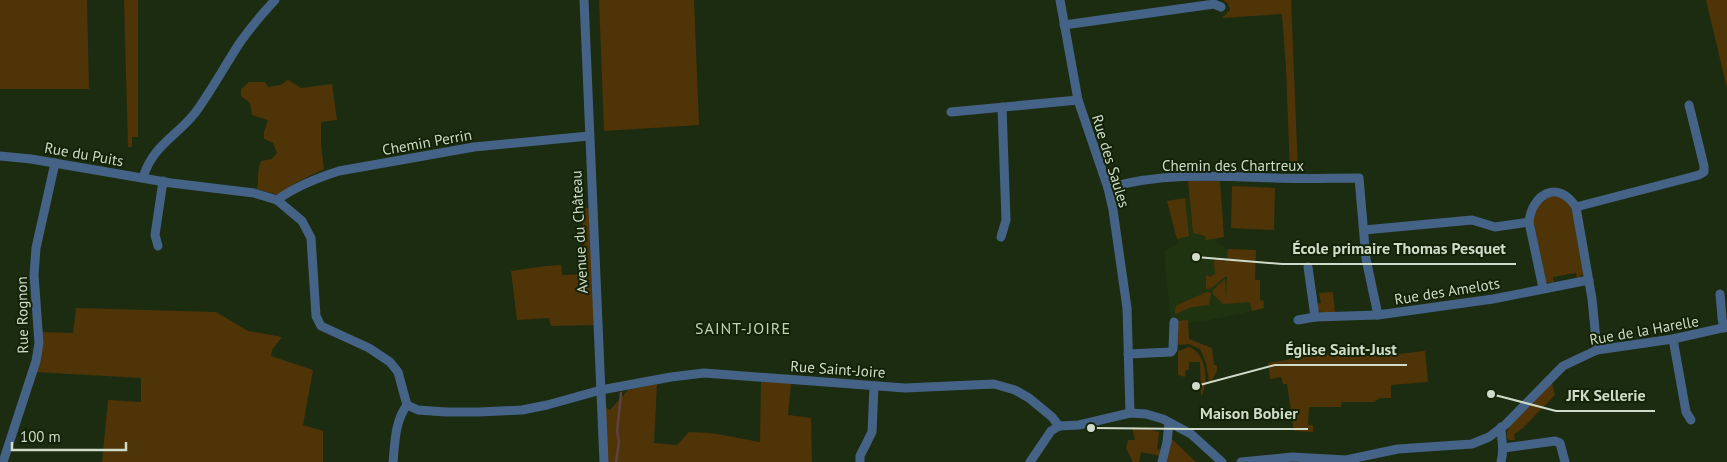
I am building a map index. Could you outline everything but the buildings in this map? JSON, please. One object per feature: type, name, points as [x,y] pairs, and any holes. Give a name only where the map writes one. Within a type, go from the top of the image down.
[{"type":"street","points":[[143,178],[151,158],[162,144],[193,115],[241,41],[276,0]]},
{"type":"street","name":"Avenue du Château","points":[[584,0],[604,462]]},
{"type":"street","name":"Rue des Saules","points":[[1060,0],[1078,100],[1108,188],[1113,210],[1127,308],[1130,413]]},
{"type":"street","points":[[1064,26],[1214,4],[1221,7]]},
{"type":"street","points":[[951,112],[1078,100]]},
{"type":"street","points":[[1576,207],[1699,175],[1704,172],[1689,106]]},
{"type":"street","points":[[1001,237],[1006,220],[1002,107]]},
{"type":"street","name":"Chemin Perrin","points":[[277,200],[319,177],[338,171],[474,147],[589,136]]},
{"type":"street","name":"Rue du Puits","points":[[0,156],[254,193],[277,200]]},
{"type":"street","name":"Rue Rognon","points":[[3,462],[36,361],[39,343],[34,275],[36,248],[55,163]]},
{"type":"street","name":"Chemin des Chartreux","points":[[1108,188],[1145,179],[1215,176],[1359,178]]},
{"type":"street","name":"Rue des Amelots","points":[[1359,178],[1366,260],[1378,316],[1493,298],[1589,280]]},
{"type":"street","points":[[158,246],[155,235],[163,181]]},
{"type":"street","points":[[1543,288],[1529,222],[1530,212],[1540,197],[1556,192],[1564,195],[1576,207],[1589,280],[1597,350]]},
{"type":"street","points":[[277,200],[302,221],[311,238],[316,316],[321,326],[369,348],[390,362],[400,377],[408,404],[401,413],[395,433],[393,462]]},
{"type":"street","points":[[1364,230],[1472,220],[1495,227],[1529,222]]},
{"type":"street","points":[[1308,267],[1314,317]]},
{"type":"street","points":[[1720,294],[1726,328]]},
{"type":"street","points":[[1298,320],[1314,317],[1378,316]]},
{"type":"street","points":[[1128,354],[1171,352],[1173,349],[1174,322]]},
{"type":"street","name":"Rue de la Harelle","points":[[1241,462],[1292,457],[1346,460],[1398,449],[1472,444],[1501,428],[1563,366],[1597,350],[1673,339],[1726,328]]},
{"type":"street","points":[[1673,339],[1686,412],[1691,420]]},
{"type":"street","name":"Rue Saint-Joire","points":[[408,404],[418,410],[479,412],[522,410],[548,406],[600,390],[704,373],[874,386],[936,388],[994,384],[1015,390],[1029,398],[1052,417],[1059,426]]},
{"type":"street","points":[[860,462],[860,456],[872,432],[874,386]]},
{"type":"street","points":[[1030,462],[1051,431],[1059,426],[1079,425],[1130,413],[1146,414],[1169,423],[1195,437],[1222,462]]},
{"type":"street","points":[[1162,462],[1169,423]]},
{"type":"street","points":[[1501,428],[1504,446],[1502,462]]},
{"type":"street","points":[[1484,439],[1494,440],[1504,446],[1555,441],[1560,443],[1565,462]]},
{"type":"shaded area","points":[[0,0],[87,0],[89,89],[0,89]]},
{"type":"shaded area","points":[[124,0],[138,0],[138,137],[132,137],[132,147],[128,147]]},
{"type":"shaded area","points":[[599,0],[694,0],[699,125],[604,131]]},
{"type":"shaded area","points":[[1223,0],[1291,0],[1298,171],[1290,171],[1282,14],[1222,18],[1230,10],[1228,4]]},
{"type":"shaded area","points":[[1706,0],[1727,0],[1727,88]]},
{"type":"shaded area","points":[[288,80],[301,88],[332,84],[337,120],[321,122],[324,169],[297,182],[278,195],[257,189],[261,161],[272,159],[277,153],[273,143],[264,139],[268,120],[252,115],[250,103],[241,96],[241,89],[249,82],[265,82],[268,87],[280,85]]},
{"type":"shaded area","points":[[1188,181],[1220,181],[1224,237],[1206,240],[1205,236],[1193,233]]},
{"type":"shaded area","points":[[1232,186],[1275,188],[1274,230],[1231,228]]},
{"type":"shaded area","points":[[1562,196],[1573,210],[1583,274],[1577,279],[1576,273],[1553,277],[1554,283],[1546,282],[1533,218],[1543,197]]},
{"type":"shaded area","points":[[1185,198],[1189,236],[1177,239],[1167,201]]},
{"type":"shaded area","points":[[1189,198],[1193,233],[1215,239],[1218,244],[1228,249],[1227,299],[1264,300],[1264,308],[1221,318],[1171,326],[1164,252],[1178,243],[1167,201]]},
{"type":"shaded area","points":[[582,208],[590,208],[594,325],[551,326],[549,318],[517,320],[511,271],[561,265],[562,275],[586,274]]},
{"type":"shaded area","points":[[1228,249],[1256,250],[1255,280],[1260,280],[1260,300],[1263,301],[1264,308],[1252,311],[1250,302],[1223,304],[1213,294],[1213,290],[1225,279],[1226,299],[1227,276],[1211,288],[1206,289],[1206,275],[1210,277],[1215,274],[1214,261],[1219,259],[1224,262],[1227,260]]},
{"type":"shaded area","points":[[1207,292],[1211,293],[1209,305],[1192,307],[1175,314],[1177,305]]},
{"type":"shaded area","points":[[1333,292],[1335,313],[1323,313],[1318,310],[1316,304],[1321,303],[1319,293]]},
{"type":"shaded area","points":[[76,308],[216,312],[248,331],[282,337],[272,350],[271,356],[313,370],[303,425],[323,431],[323,462],[102,462],[108,400],[141,402],[141,378],[35,372],[41,332],[73,333]]},
{"type":"shaded area","points":[[1188,320],[1189,339],[1212,348],[1214,365],[1217,365],[1217,371],[1211,382],[1209,381],[1206,363],[1200,349],[1189,344],[1179,345],[1176,343],[1176,321]]},
{"type":"shaded area","points":[[1189,347],[1199,355],[1204,368],[1205,382],[1202,395],[1200,362],[1189,362],[1189,370],[1186,370],[1185,377],[1178,375],[1178,351]]},
{"type":"shaded area","points":[[1425,351],[1428,382],[1391,385],[1391,398],[1380,398],[1374,402],[1342,402],[1341,407],[1309,407],[1308,425],[1313,425],[1313,432],[1294,431],[1287,384],[1283,384],[1281,377],[1270,379],[1268,363],[1273,362],[1324,354],[1379,356]]},
{"type":"shaded area","points":[[761,381],[791,384],[788,415],[811,418],[812,462],[607,462],[605,407],[610,410],[628,390],[657,384],[654,443],[677,445],[689,432],[711,433],[760,442]]},
{"type":"shaded area","points":[[1552,383],[1555,395],[1523,428],[1514,434],[1515,440],[1509,440],[1507,433],[1510,426]]},
{"type":"shaded area","points":[[1132,427],[1159,432],[1157,449],[1161,450],[1160,456],[1141,452],[1139,462],[1133,462],[1126,448],[1128,440],[1135,440]]},
{"type":"shaded area","points":[[1171,439],[1173,440],[1196,462],[1166,462]]},
{"type":"waterway","points":[[616,462],[621,393]]},
{"type":"place","name":"École primaire Thomas Pesquet","points":[[1196,257]]},
{"type":"place","name":"Église Saint-Just","points":[[1196,386]]},
{"type":"place","name":"JFK Sellerie","points":[[1491,394]]},
{"type":"place","name":"Maison Bobier","points":[[1091,428]]},
{"type":"district","name":"SAINT-JOIRE","points":[[743,328]]}]
